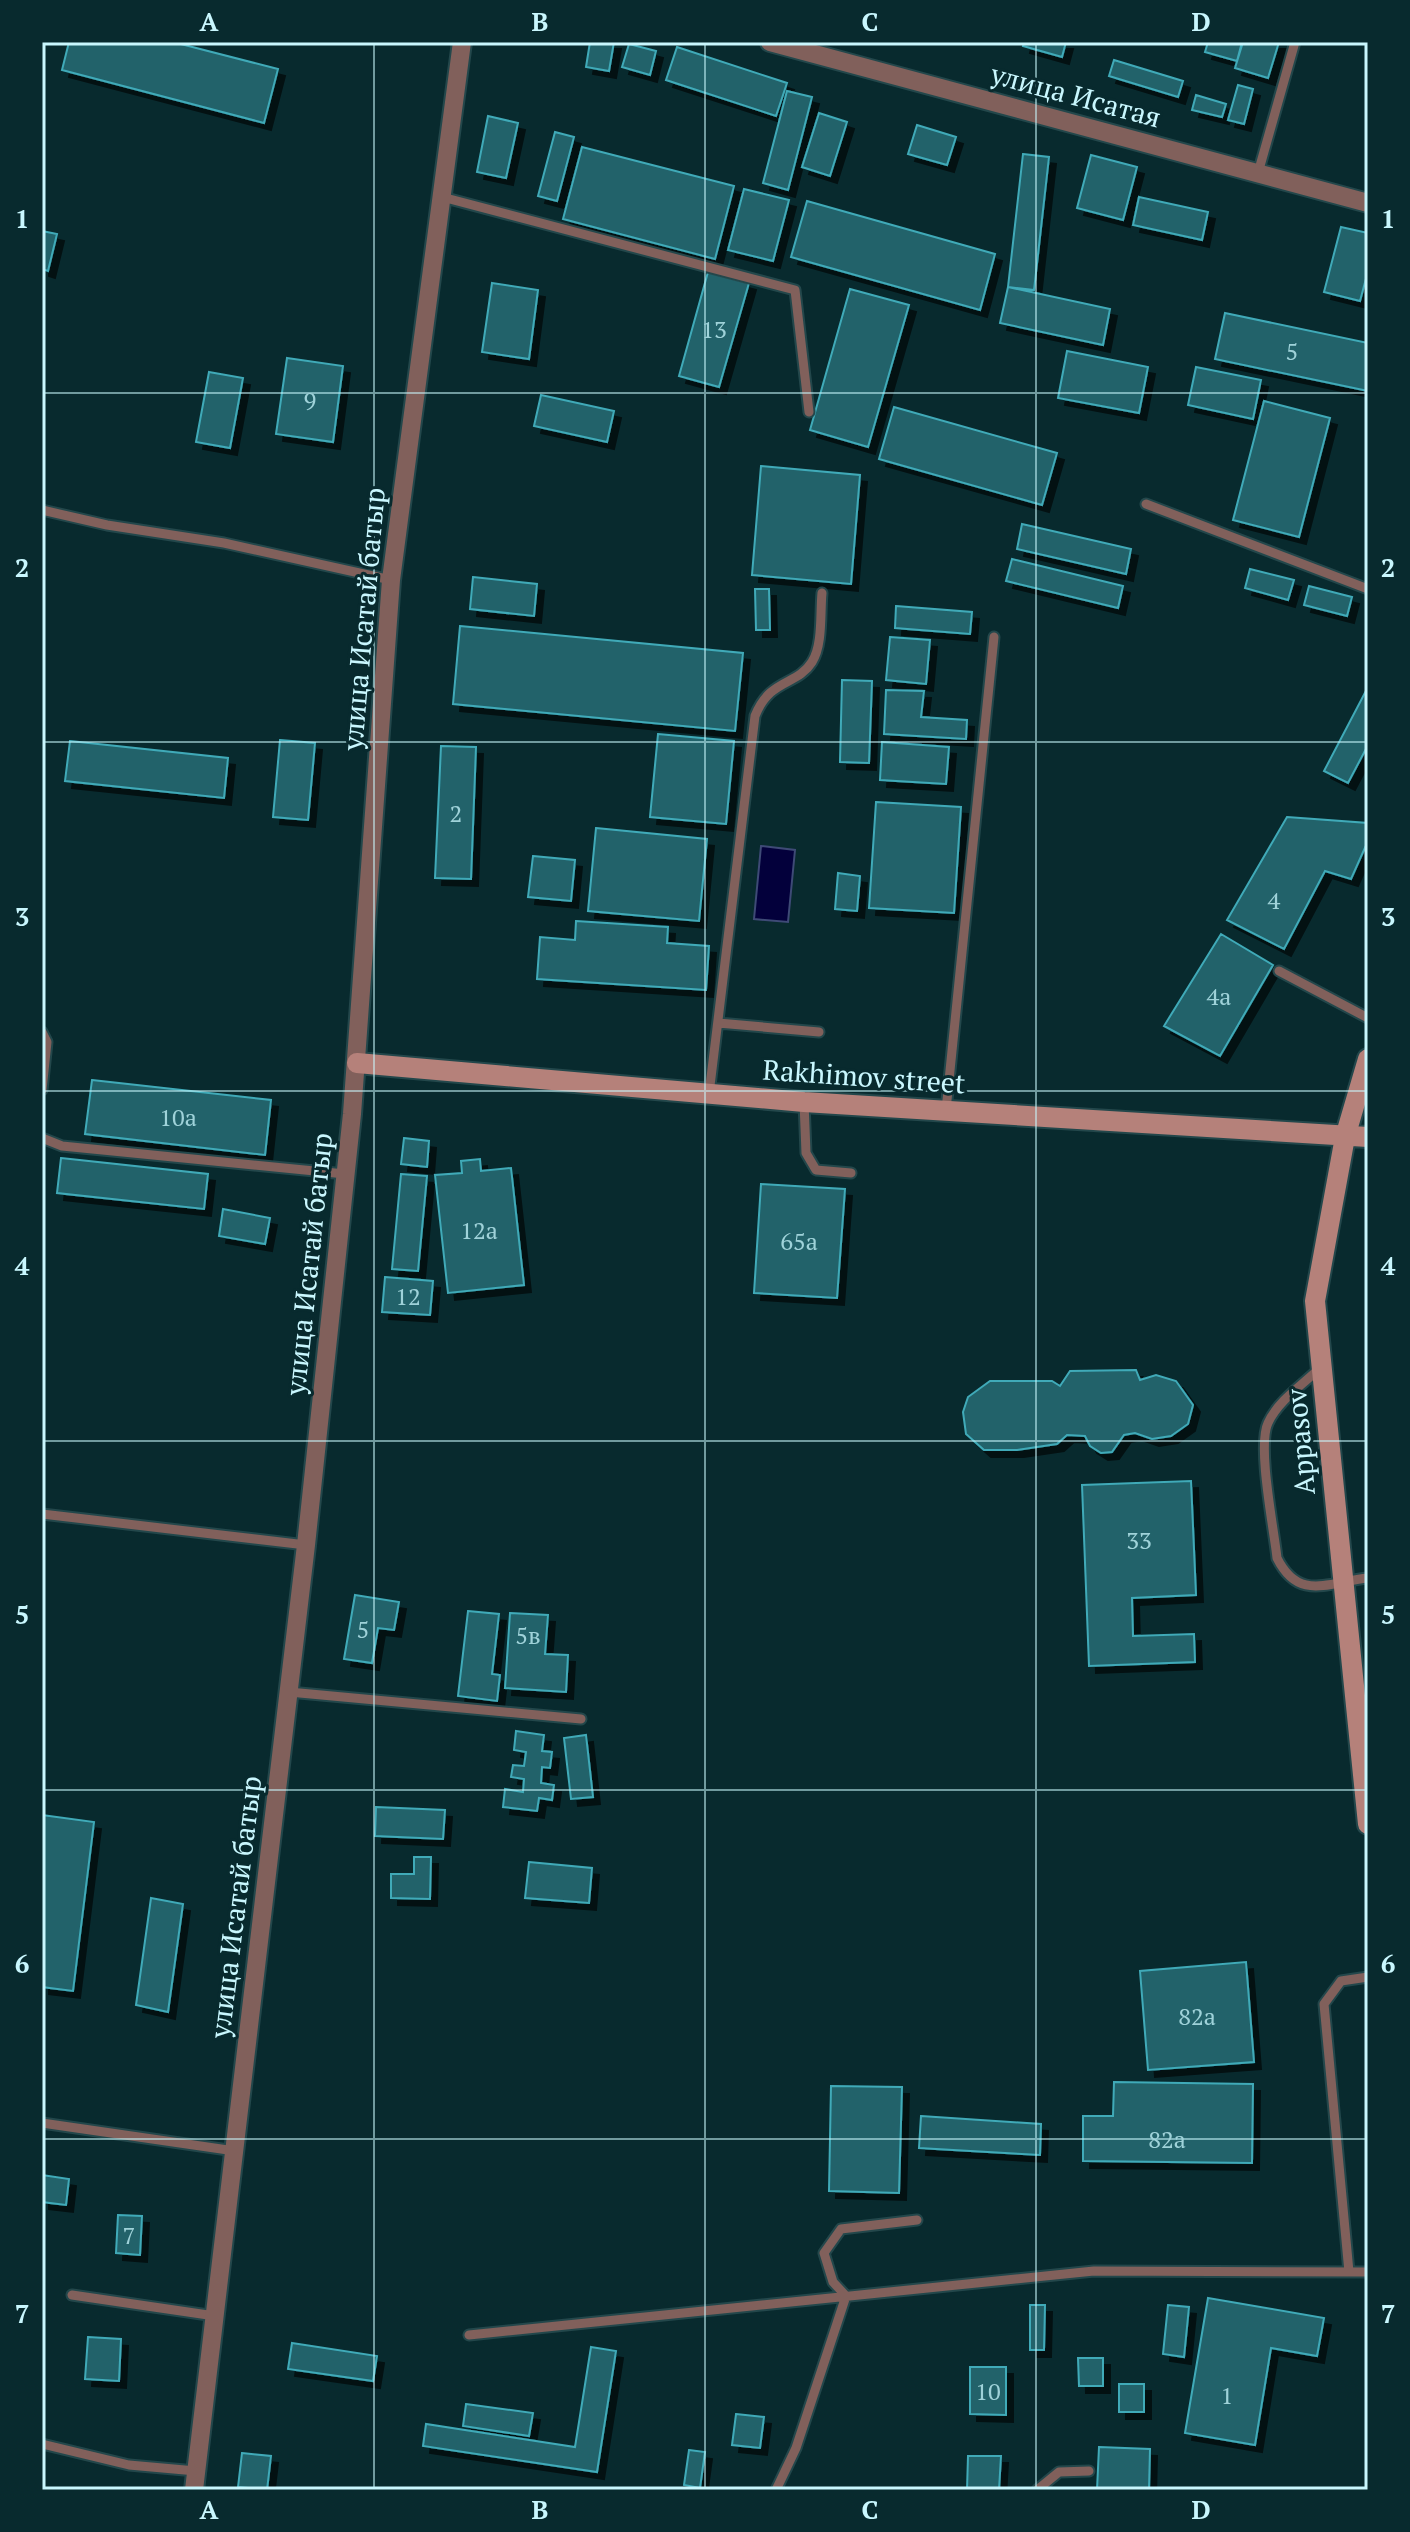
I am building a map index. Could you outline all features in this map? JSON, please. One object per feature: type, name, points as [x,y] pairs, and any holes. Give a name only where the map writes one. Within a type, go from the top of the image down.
[{"type":"street","name":"улица Исатай батыр","points":[[196,2481],[306,1545],[357,1063],[391,580],[462,42]]},
{"type":"street","name":"улица Исатая","points":[[770,42],[1368,203]]},
{"type":"street","name":"Appasov","points":[[1368,1059],[1345,1137],[1315,1301],[1368,1824]]},
{"type":"street","name":"Rakhimov street","points":[[357,1063],[804,1102],[1368,1137]]},
{"type":"lane","points":[[1258,173],[1295,42]]},
{"type":"lane","points":[[442,197],[795,290],[809,412]]},
{"type":"lane","points":[[1146,504],[1368,589]]},
{"type":"lane","points":[[42,510],[107,525],[224,543],[391,580]]},
{"type":"lane","points":[[709,1094],[755,716],[766,693],[810,665],[815,656],[822,593]]},
{"type":"lane","points":[[946,1110],[994,637]]},
{"type":"lane","points":[[1279,971],[1368,1018]]},
{"type":"lane","points":[[718,1023],[819,1032]]},
{"type":"lane","points":[[42,1032],[47,1042],[42,1090]]},
{"type":"lane","points":[[804,1102],[806,1153],[816,1170],[851,1173]]},
{"type":"lane","points":[[42,1138],[62,1146],[345,1174]]},
{"type":"lane","points":[[1321,1367],[1276,1409],[1266,1426],[1264,1448],[1277,1558],[1296,1584],[1308,1587],[1368,1578]]},
{"type":"lane","points":[[42,1514],[306,1545]]},
{"type":"lane","points":[[289,1692],[581,1719]]},
{"type":"lane","points":[[1349,2272],[1324,2004],[1341,1981],[1368,1977]]},
{"type":"lane","points":[[42,2123],[235,2151]]},
{"type":"lane","points":[[846,2296],[833,2282],[824,2253],[831,2239],[841,2229],[917,2220]]},
{"type":"lane","points":[[469,2335],[1094,2271],[1368,2272]]},
{"type":"lane","points":[[72,2295],[215,2316]]},
{"type":"lane","points":[[776,2490],[793,2457],[846,2296]]},
{"type":"lane","points":[[42,2444],[196,2481]]},
{"type":"lane","points":[[1037,2490],[1059,2472],[1089,2471]]},
{"type":"shaded area","points":[[761,846],[795,850],[788,922],[754,919]]},
{"type":"building","points":[[69,42],[173,42],[278,69],[264,123],[62,70]]},
{"type":"building","points":[[590,42],[614,42],[609,71],[586,67]]},
{"type":"building","points":[[1024,42],[1066,42],[1062,57],[1023,46]]},
{"type":"building","points":[[1208,42],[1242,42],[1237,61],[1205,52]]},
{"type":"building","points":[[1243,42],[1279,42],[1268,78],[1235,68]]},
{"type":"building","points":[[629,44],[656,51],[650,75],[622,67]]},
{"type":"building","points":[[677,47],[787,83],[776,116],[666,80]]},
{"type":"building","points":[[1114,60],[1183,81],[1178,97],[1109,76]]},
{"type":"building","points":[[1238,85],[1253,89],[1244,124],[1228,120]]},
{"type":"building","points":[[787,91],[812,97],[788,190],[763,183]]},
{"type":"building","points":[[1196,95],[1226,104],[1222,117],[1192,110]]},
{"type":"building","points":[[819,113],[847,122],[830,176],[802,167]]},
{"type":"building","points":[[488,116],[518,123],[506,178],[477,172]]},
{"type":"building","points":[[917,125],[956,137],[947,165],[908,154]]},
{"type":"building","points":[[555,132],[574,137],[557,201],[538,196]]},
{"type":"building","points":[[582,147],[734,186],[715,259],[563,219]]},
{"type":"building","points":[[1023,154],[1049,157],[1034,290],[1008,287]]},
{"type":"building","points":[[1091,155],[1137,167],[1123,220],[1077,208]]},
{"type":"building","points":[[744,189],[789,200],[773,261],[728,250]]},
{"type":"building","points":[[1139,197],[1208,212],[1202,240],[1133,225]]},
{"type":"building","points":[[807,201],[995,254],[980,310],[791,257]]},
{"type":"building","points":[[1341,227],[1368,233],[1368,271],[1360,301],[1324,292]]},
{"type":"building","points":[[42,231],[57,234],[48,271],[42,269]]},
{"type":"building","points":[[708,272],[749,283],[719,387],[679,376]]},
{"type":"building","points":[[492,283],[538,290],[529,359],[482,352]]},
{"type":"building","points":[[1008,287],[1110,309],[1103,345],[1000,323]]},
{"type":"building","points":[[850,289],[909,305],[868,447],[810,430]]},
{"type":"building","points":[[1225,313],[1368,343],[1368,391],[1215,359]]},
{"type":"building","points":[[1067,351],[1148,367],[1139,413],[1058,398]]},
{"type":"building","points":[[287,358],[343,366],[333,442],[276,434]]},
{"type":"building","points":[[1196,367],[1261,380],[1253,419],[1188,405]]},
{"type":"building","points":[[209,372],[243,378],[230,448],[196,442]]},
{"type":"building","points":[[541,395],[614,411],[607,442],[534,426]]},
{"type":"building","points":[[1264,401],[1330,418],[1299,537],[1233,520]]},
{"type":"building","points":[[894,407],[1057,453],[1042,505],[879,459]]},
{"type":"building","points":[[761,466],[860,475],[851,584],[752,575]]},
{"type":"building","points":[[1022,524],[1131,549],[1126,574],[1017,549]]},
{"type":"building","points":[[1012,559],[1123,586],[1118,608],[1006,581]]},
{"type":"building","points":[[1250,569],[1294,580],[1288,600],[1245,588]]},
{"type":"building","points":[[473,577],[537,584],[534,616],[470,609]]},
{"type":"building","points":[[1309,586],[1352,597],[1347,616],[1304,605]]},
{"type":"building","points":[[755,589],[769,589],[770,630],[756,630]]},
{"type":"building","points":[[896,606],[972,612],[970,634],[895,628]]},
{"type":"building","points":[[460,626],[743,653],[735,731],[453,704]]},
{"type":"building","points":[[890,637],[930,640],[926,684],[886,680]]},
{"type":"building","points":[[842,680],[872,681],[869,763],[840,762]]},
{"type":"building","points":[[1368,687],[1368,745],[1348,783],[1324,771]]},
{"type":"building","points":[[886,690],[924,691],[921,717],[967,720],[966,739],[884,734]]},
{"type":"building","points":[[658,734],[734,741],[726,824],[650,817]]},
{"type":"building","points":[[280,740],[315,743],[308,820],[273,817]]},
{"type":"building","points":[[70,741],[228,758],[224,798],[65,781]]},
{"type":"building","points":[[882,742],[949,747],[946,784],[880,780]]},
{"type":"building","points":[[441,746],[476,747],[471,879],[435,878]]},
{"type":"building","points":[[876,802],[961,807],[954,913],[869,908]]},
{"type":"building","points":[[1287,817],[1368,823],[1368,841],[1351,879],[1325,871],[1284,949],[1227,920]]},
{"type":"building","points":[[596,828],[707,839],[699,921],[588,911]]},
{"type":"building","points":[[533,856],[575,860],[571,901],[528,897]]},
{"type":"building","points":[[838,873],[860,876],[857,911],[835,909]]},
{"type":"building","points":[[576,921],[668,927],[667,943],[709,946],[706,990],[537,979],[540,937],[575,940]]},
{"type":"building","points":[[1221,934],[1273,965],[1220,1056],[1164,1026]]},
{"type":"building","points":[[92,1080],[271,1100],[265,1155],[85,1134]]},
{"type":"building","points":[[404,1138],[429,1141],[427,1167],[401,1164]]},
{"type":"building","points":[[61,1158],[208,1174],[204,1209],[57,1193]]},
{"type":"building","points":[[480,1159],[481,1171],[511,1168],[524,1285],[448,1293],[435,1175],[462,1173],[461,1161]]},
{"type":"building","points":[[401,1174],[427,1176],[418,1271],[392,1269]]},
{"type":"building","points":[[761,1184],[845,1189],[837,1298],[754,1293]]},
{"type":"building","points":[[223,1209],[270,1218],[265,1244],[219,1236]]},
{"type":"building","points":[[385,1277],[433,1281],[430,1315],[382,1312]]},
{"type":"building","points":[[1136,1370],[1140,1380],[1156,1375],[1176,1381],[1193,1405],[1188,1424],[1171,1436],[1152,1439],[1135,1433],[1124,1435],[1112,1452],[1101,1453],[1090,1446],[1085,1436],[1067,1435],[1057,1444],[1017,1450],[984,1450],[966,1434],[963,1412],[968,1397],[990,1381],[1052,1381],[1060,1386],[1070,1371]]},
{"type":"building","points":[[1191,1481],[1196,1595],[1132,1598],[1133,1636],[1194,1634],[1195,1662],[1089,1666],[1082,1485]]},
{"type":"building","points":[[355,1595],[399,1602],[394,1630],[378,1628],[372,1663],[344,1659]]},
{"type":"building","points":[[468,1611],[499,1614],[492,1674],[500,1675],[497,1701],[458,1696]]},
{"type":"building","points":[[510,1613],[548,1615],[545,1654],[568,1655],[566,1692],[505,1688]]},
{"type":"building","points":[[516,1731],[544,1735],[542,1751],[552,1752],[550,1768],[542,1767],[541,1783],[554,1785],[552,1800],[539,1798],[537,1811],[503,1807],[505,1789],[523,1792],[524,1779],[511,1777],[513,1765],[524,1766],[526,1752],[514,1750]]},
{"type":"building","points":[[586,1735],[593,1797],[571,1799],[564,1738]]},
{"type":"building","points":[[376,1807],[445,1810],[443,1839],[375,1836]]},
{"type":"building","points":[[42,1815],[94,1822],[73,1991],[42,1987]]},
{"type":"building","points":[[414,1857],[431,1857],[430,1899],[391,1898],[391,1874],[414,1874]]},
{"type":"building","points":[[529,1862],[592,1868],[589,1903],[525,1898]]},
{"type":"building","points":[[151,1898],[183,1904],[168,2012],[136,2005]]},
{"type":"building","points":[[1246,1962],[1254,2062],[1148,2070],[1140,1971]]},
{"type":"building","points":[[1114,2082],[1253,2084],[1252,2163],[1083,2161],[1083,2116],[1113,2116]]},
{"type":"building","points":[[831,2086],[902,2087],[899,2193],[829,2191]]},
{"type":"building","points":[[921,2116],[1041,2124],[1040,2155],[919,2148]]},
{"type":"building","points":[[42,2175],[69,2179],[66,2205],[42,2202]]},
{"type":"building","points":[[118,2215],[142,2216],[140,2255],[116,2253]]},
{"type":"building","points":[[1208,2298],[1324,2318],[1317,2356],[1271,2348],[1255,2445],[1185,2433]]},
{"type":"building","points":[[1030,2305],[1045,2305],[1044,2350],[1030,2350]]},
{"type":"building","points":[[1168,2305],[1189,2307],[1184,2357],[1163,2354]]},
{"type":"building","points":[[88,2337],[121,2339],[119,2381],[85,2379]]},
{"type":"building","points":[[292,2343],[377,2356],[373,2381],[288,2369]]},
{"type":"building","points":[[591,2347],[616,2351],[597,2472],[423,2446],[426,2424],[575,2447]]},
{"type":"building","points":[[1078,2358],[1103,2358],[1103,2386],[1079,2386]]},
{"type":"building","points":[[970,2367],[1006,2367],[1006,2415],[970,2414]]},
{"type":"building","points":[[1119,2384],[1144,2384],[1144,2412],[1119,2412]]},
{"type":"building","points":[[466,2404],[533,2413],[529,2436],[463,2426]]},
{"type":"building","points":[[736,2414],[764,2417],[760,2448],[732,2445]]},
{"type":"building","points":[[1099,2447],[1150,2449],[1149,2490],[1097,2490]]},
{"type":"building","points":[[689,2450],[705,2452],[700,2488],[684,2485]]},
{"type":"building","points":[[242,2453],[271,2456],[267,2490],[238,2487]]},
{"type":"building","points":[[968,2456],[1001,2456],[999,2490],[967,2490]]}]
